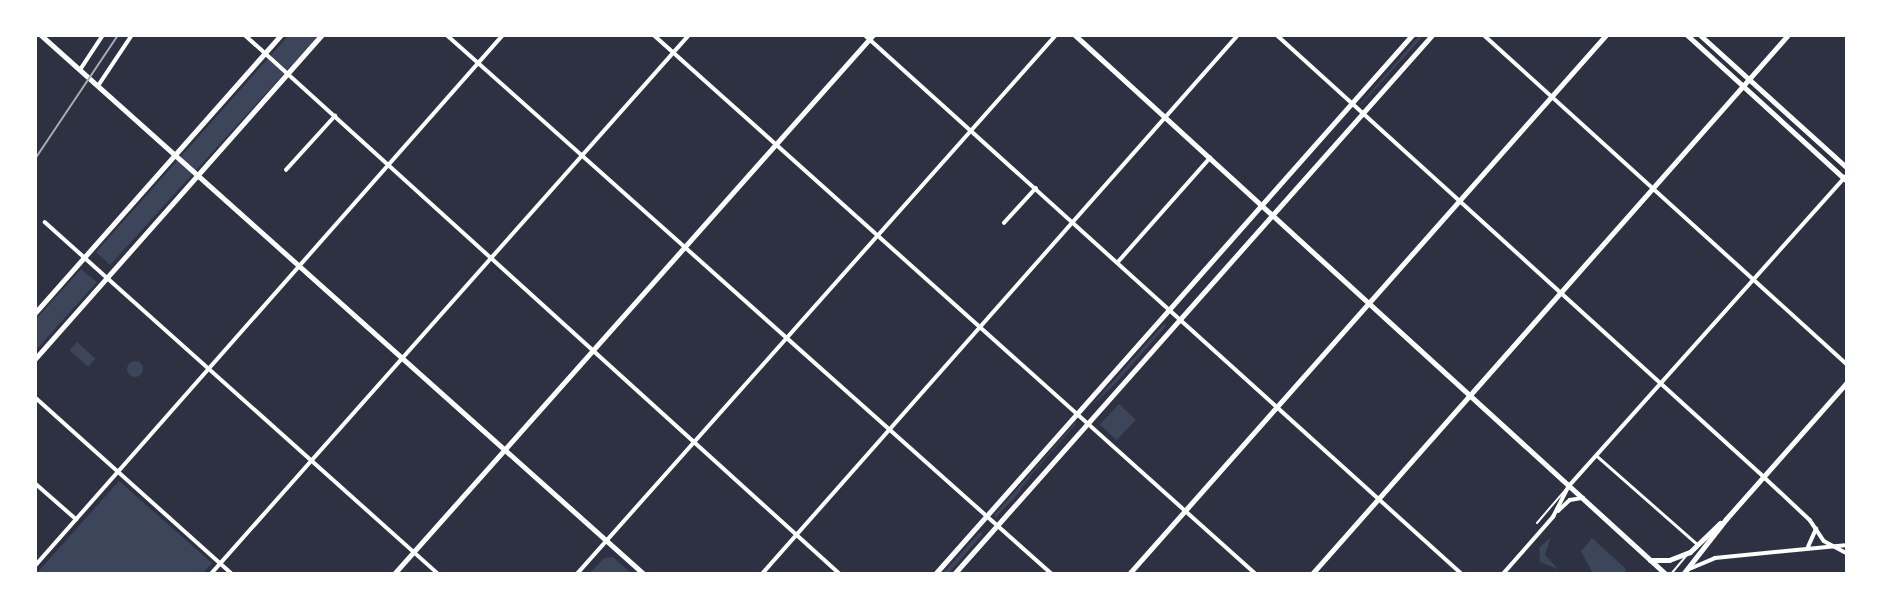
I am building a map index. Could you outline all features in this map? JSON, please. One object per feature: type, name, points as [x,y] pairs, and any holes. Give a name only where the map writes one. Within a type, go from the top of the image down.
[{"type":"main road","points":[[41,35],[644,574]]},
{"type":"main road","points":[[35,313],[281,35]]},
{"type":"main road","points":[[35,359],[322,35]]},
{"type":"main road","points":[[1075,35],[1668,574]]},
{"type":"main road","points":[[935,574],[1412,35]]},
{"type":"main road","points":[[954,574],[1432,35]]},
{"type":"main road","points":[[1129,574],[1606,35]]},
{"type":"main road","points":[[1687,35],[1846,178]]},
{"type":"main road","points":[[1700,35],[1847,168]]},
{"type":"main road","points":[[1312,574],[1788,35]]},
{"type":"main road","points":[[394,574],[777,144],[869,36]]},
{"type":"main road","points":[[1684,572],[1726,519],[1847,382]]},
{"type":"main road","points":[[1650,560],[1669,560],[1690,552],[1726,519]]},
{"type":"street","points":[[80,70],[103,35]]},
{"type":"street","points":[[98,86],[132,35]]},
{"type":"street","points":[[245,35],[840,574]]},
{"type":"street","points":[[447,35],[1052,574]]},
{"type":"street","points":[[35,566],[503,35]]},
{"type":"street","points":[[654,35],[1256,574]]},
{"type":"street","points":[[211,574],[690,35]]},
{"type":"street","points":[[577,574],[1056,35]]},
{"type":"street","points":[[762,574],[890,430],[978,325],[1238,35]]},
{"type":"street","points":[[1276,35],[1763,476],[1833,546],[1847,553]]},
{"type":"street","points":[[1484,35],[1847,364]]},
{"type":"street","points":[[869,36],[1462,574]]},
{"type":"street","points":[[286,170],[335,116]]},
{"type":"street","points":[[1118,262],[1210,158]]},
{"type":"street","points":[[1553,517],[1569,486],[1846,178]]},
{"type":"street","points":[[1004,223],[1036,188]]},
{"type":"street","points":[[45,222],[438,574]]},
{"type":"street","points":[[35,397],[232,574]]},
{"type":"street","points":[[1596,455],[1697,544]]},
{"type":"street","points":[[35,483],[76,519]]},
{"type":"street","points":[[1503,574],[1567,502],[1583,498]]},
{"type":"street","points":[[1806,548],[1816,528]]},
{"type":"street","points":[[1684,572],[1715,558],[1847,545]]},
{"type":"lane","points":[[1537,523],[1569,486]]},
{"type":"lane","points":[[1668,574],[1690,552]]},
{"type":"shaded area","points":[[289,35],[319,35],[110,265],[96,252]]},
{"type":"shaded area","points":[[1420,35],[1424,35],[1360,106],[1362,102]]},
{"type":"shaded area","points":[[81,269],[97,282],[35,351],[35,320]]},
{"type":"shaded area","points":[[1164,324],[1166,326],[1114,385],[1090,407]]},
{"type":"shaded area","points":[[77,342],[96,359],[88,367],[70,350]]},
{"type":"shaded area","points":[[135,361],[141,363],[141,375],[135,377],[129,375],[127,369],[129,363]]},
{"type":"shaded area","points":[[1119,404],[1136,420],[1117,440],[1100,424]]},
{"type":"shaded area","points":[[1076,422],[1016,496],[995,518],[995,514]]},
{"type":"shaded area","points":[[119,481],[212,563],[202,574],[36,574]]},
{"type":"shaded area","points":[[981,531],[982,535],[948,574],[942,574]]},
{"type":"shaded area","points":[[1551,537],[1545,555],[1558,569],[1540,562],[1539,548]]},
{"type":"shaded area","points":[[1592,538],[1626,569],[1626,572],[1593,574],[1581,551]]},
{"type":"shaded area","points":[[613,557],[632,574],[589,574],[604,558]]},
{"type":"railway","points":[[35,159],[118,35]]}]
